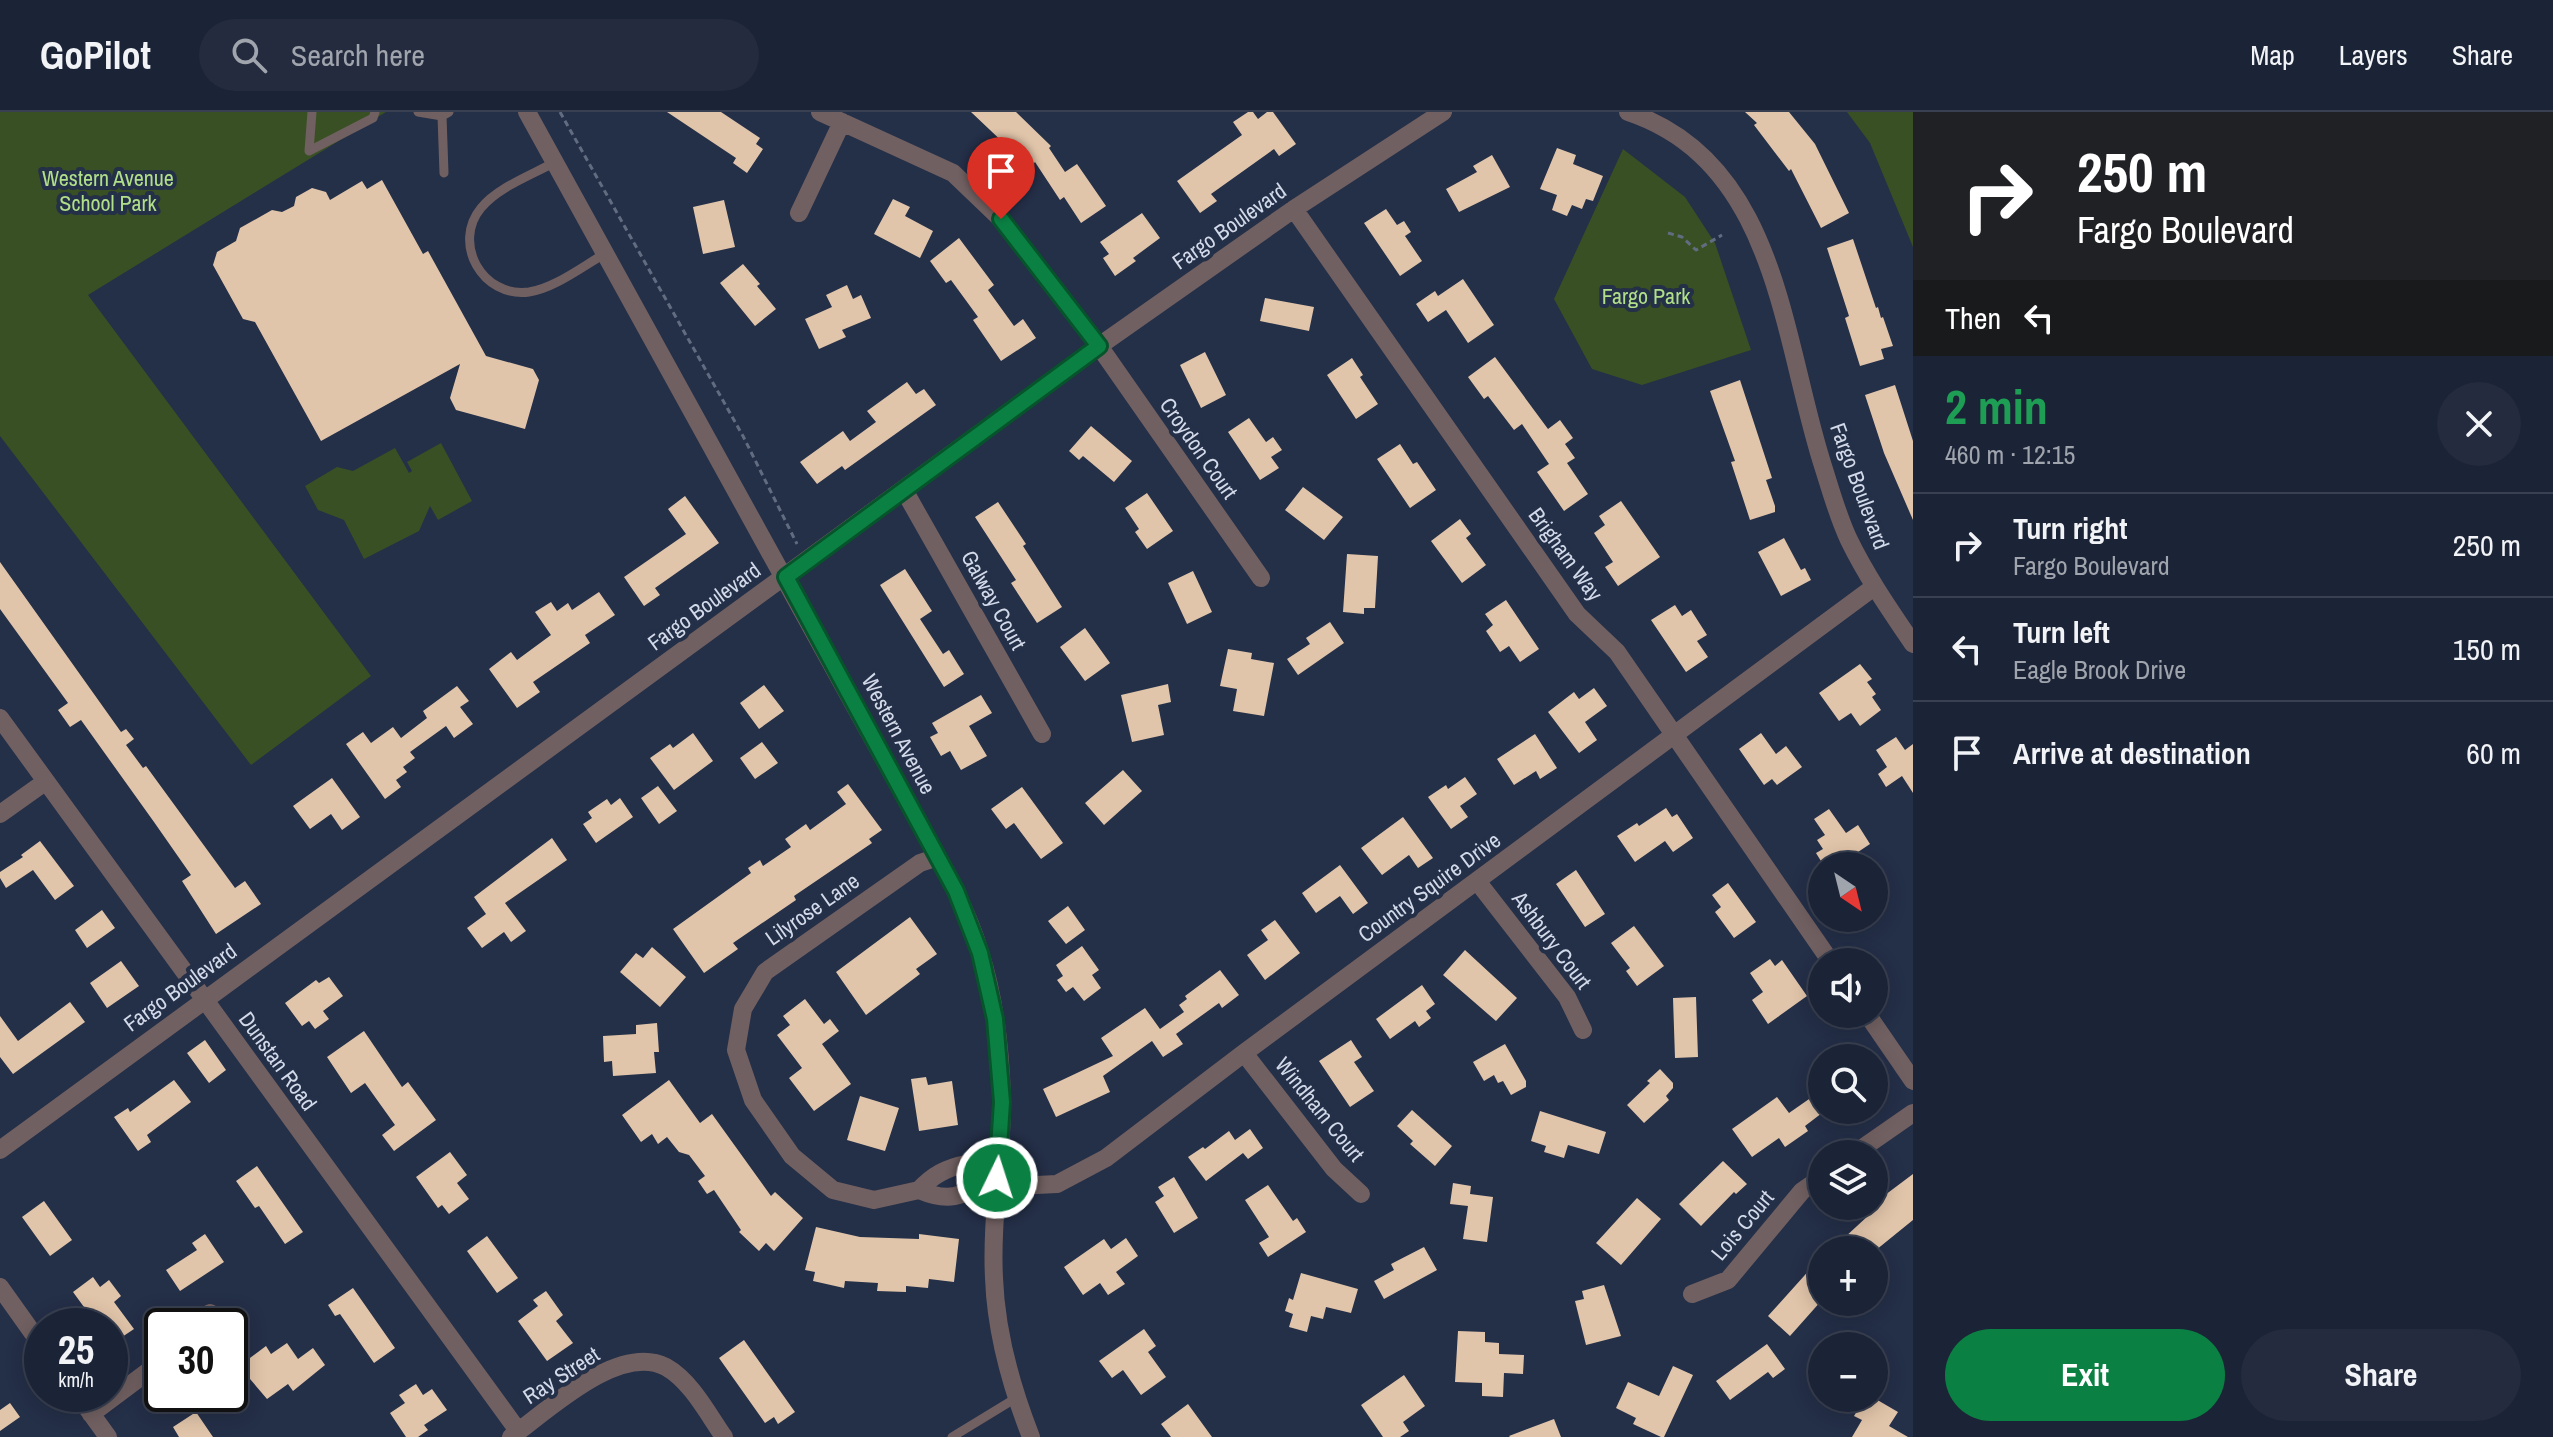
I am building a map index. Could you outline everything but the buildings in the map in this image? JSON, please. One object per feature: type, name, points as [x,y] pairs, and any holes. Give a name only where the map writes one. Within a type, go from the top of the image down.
[{"type":"street","name":"Western Avenue","points":[[527,112],[938,857],[956,891],[980,953],[995,1019],[1002,1102],[993,1181],[993,1278],[1001,1343],[1016,1398],[1031,1437]]},
{"type":"street","name":"Croydon Court","points":[[820,112],[953,173],[1001,219],[1099,346],[1261,578]]},
{"type":"street","name":"Fargo Boulevard","points":[[0,1150],[1099,346],[1294,209],[1443,112]]},
{"type":"street","name":"Fargo Boulevard","points":[[1628,112],[1651,120],[1693,148],[1728,182],[1749,216],[1764,252],[1822,465],[1848,538],[1874,587],[1913,644]]},
{"type":"street","points":[[799,213],[842,122]]},
{"type":"street","name":"Brigham Way","points":[[1294,209],[1577,614],[1617,652],[1821,948]]},
{"type":"street","name":"Galway Court","points":[[904,490],[1042,734]]},
{"type":"street","name":"Country Squire Drive","points":[[993,1181],[1057,1184],[1106,1158],[1874,587]]},
{"type":"street","name":"Dunstan Road","points":[[0,718],[515,1434]]},
{"type":"street","points":[[0,814],[45,782]]},
{"type":"street","name":"Lilyrose Lane","points":[[919,1190],[874,1200],[833,1190],[792,1156],[753,1100],[736,1050],[743,1009],[765,972],[920,863],[938,857]]},
{"type":"street","name":"Ashbury Court","points":[[1477,881],[1567,997],[1583,1030]]},
{"type":"street","points":[[1877,1028],[1913,1081]]},
{"type":"street","name":"Windham Court","points":[[1244,1053],[1334,1169],[1361,1194]]},
{"type":"street","points":[[1874,1140],[1913,1113]]},
{"type":"street","points":[[966,1164],[993,1181],[968,1194],[938,1198],[919,1190],[932,1176],[966,1164]]},
{"type":"street","name":"Lois Court","points":[[1692,1294],[1728,1280],[1808,1187]]},
{"type":"street","points":[[0,1287],[24,1321]]},
{"type":"street","name":"Ray Street","points":[[515,1434],[592,1378],[640,1360],[665,1366],[685,1382],[724,1437]]},
{"type":"street","points":[[108,1437],[91,1414],[144,1374]]},
{"type":"lane","points":[[312,112],[309,151],[373,118],[375,112]]},
{"type":"lane","points":[[418,112],[446,114],[444,173]]},
{"type":"lane","points":[[555,162],[495,195],[478,211],[470,233],[476,266],[492,284],[502,289],[525,292],[547,285],[606,253]]},
{"type":"lane","points":[[952,1437],[1016,1398]]},
{"type":"path","points":[[560,112],[743,436],[806,561]]},
{"type":"path","points":[[1668,233],[1682,237],[1696,250],[1722,235]]},
{"type":"green space","name":"Western Avenue School Park","points":[[0,112],[386,112],[88,295],[371,676],[251,765],[0,436]]},
{"type":"green space","points":[[1847,112],[1913,112],[1913,247],[1870,143]]},
{"type":"green space","name":"Fargo Park","points":[[1623,149],[1685,197],[1715,243],[1751,350],[1642,385],[1592,369],[1554,299]]},
{"type":"green space","points":[[441,443],[472,501],[438,520],[430,506],[419,531],[364,559],[344,520],[318,510],[305,486],[337,467],[353,471],[395,448],[409,473],[412,471],[407,462]]},
{"type":"route","points":[[997,1178],[1002,1102],[995,1019],[980,953],[956,891],[786,577],[1099,346],[1001,219]]}]
